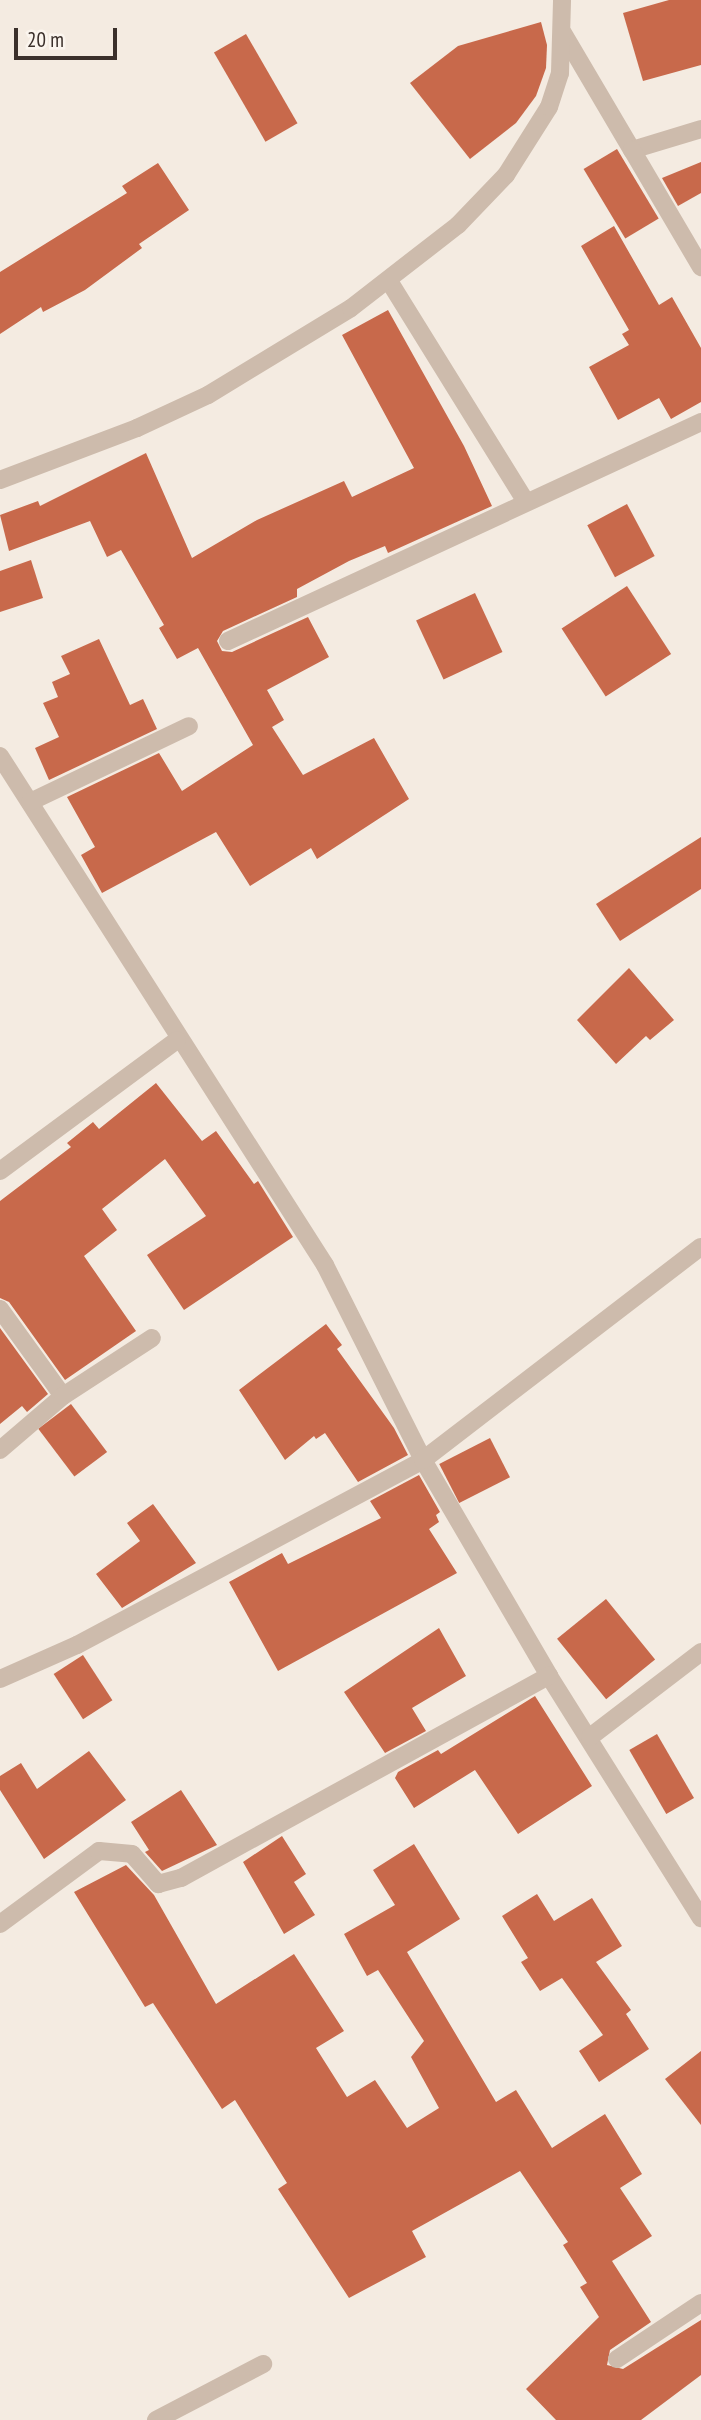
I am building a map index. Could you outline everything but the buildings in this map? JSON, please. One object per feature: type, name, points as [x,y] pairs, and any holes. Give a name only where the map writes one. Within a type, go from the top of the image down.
[{"type":"street","points":[[0,480],[137,428],[208,395],[389,281],[458,225],[530,142],[549,107],[560,74],[562,0]]},
{"type":"street","points":[[563,33],[701,267]]},
{"type":"street","points":[[632,150],[701,129]]},
{"type":"street","points":[[389,281],[526,502]]},
{"type":"street","points":[[228,640],[701,422]]},
{"type":"street","points":[[30,802],[189,726]]},
{"type":"street","points":[[0,756],[177,1040],[325,1265],[423,1460],[549,1676],[590,1737],[701,1918]]},
{"type":"street","points":[[0,1171],[177,1040]]},
{"type":"street","points":[[0,1679],[77,1645],[423,1460],[701,1247]]},
{"type":"street","points":[[0,1309],[62,1396]]},
{"type":"street","points":[[0,1450],[62,1396],[152,1338]]},
{"type":"street","points":[[590,1737],[701,1652]]},
{"type":"street","points":[[0,1924],[99,1851],[132,1854],[158,1884],[181,1878],[549,1676]]},
{"type":"street","points":[[617,2359],[701,2303]]},
{"type":"street","points":[[156,2420],[264,2364]]}]
